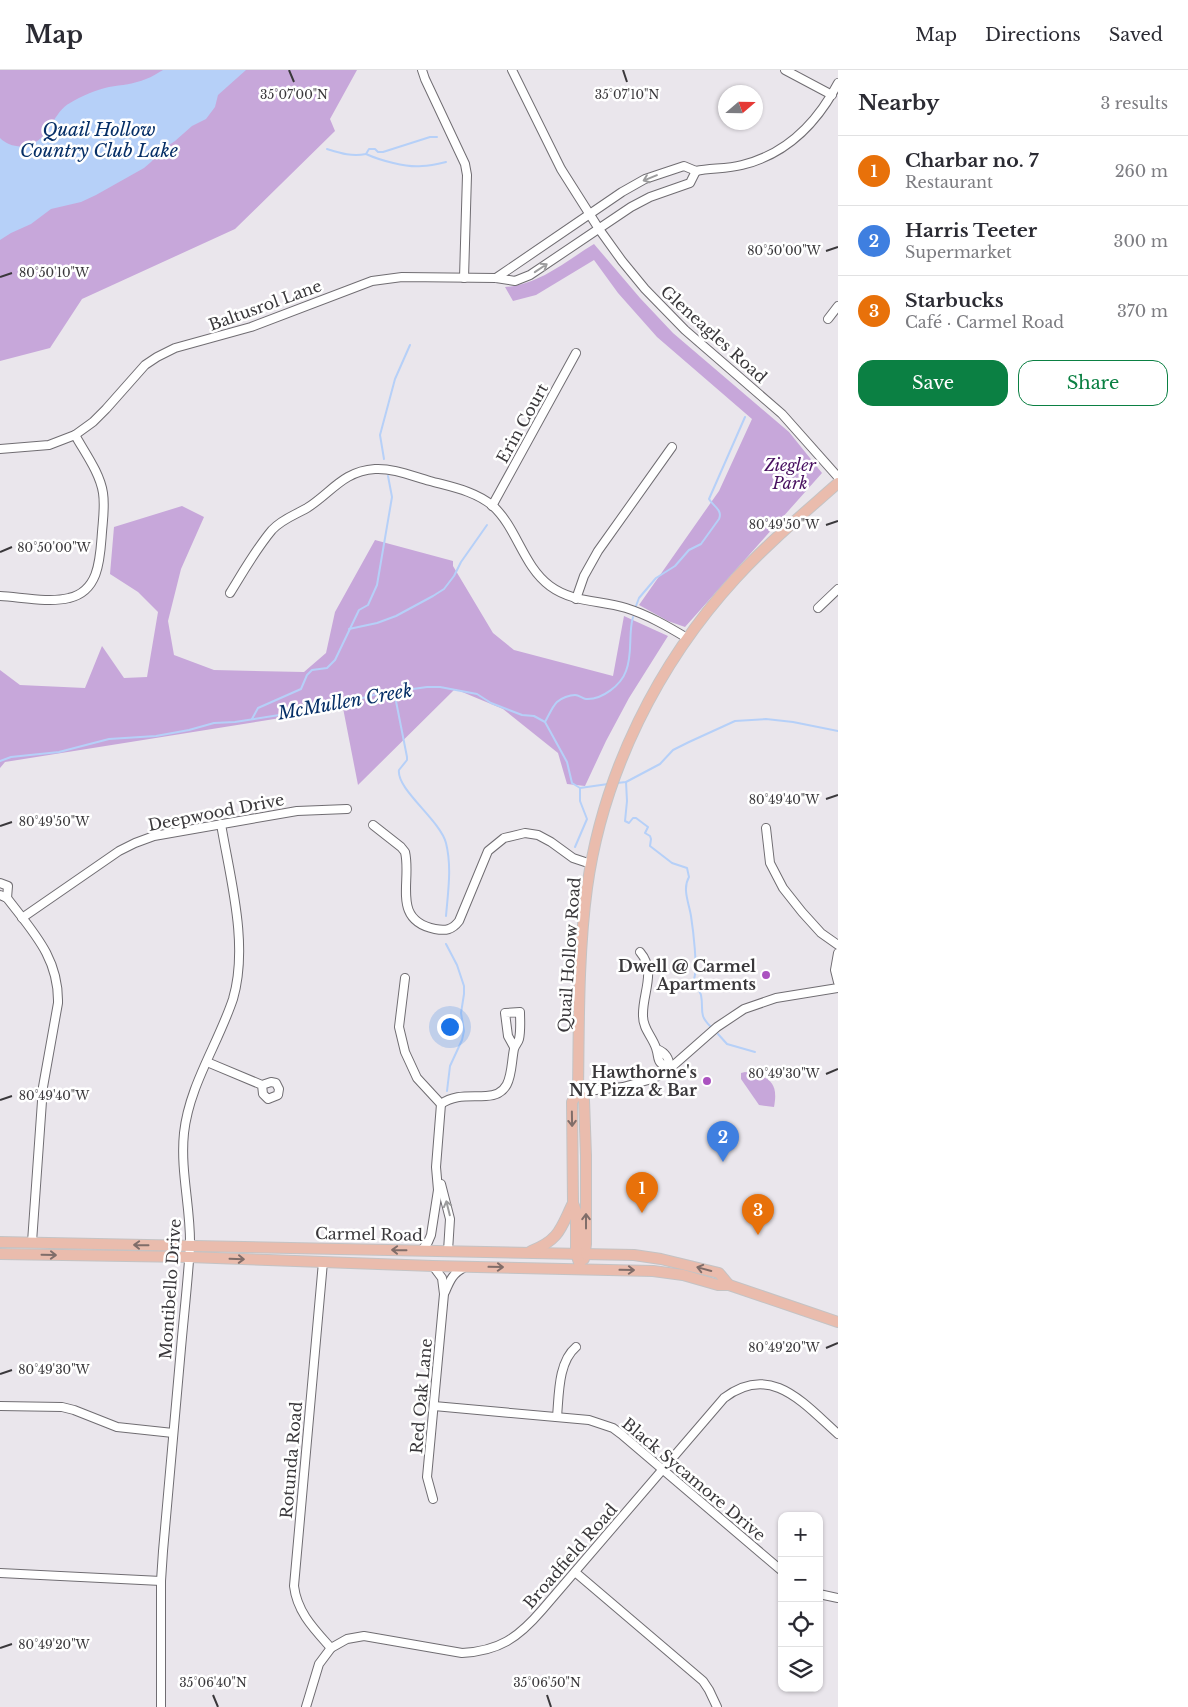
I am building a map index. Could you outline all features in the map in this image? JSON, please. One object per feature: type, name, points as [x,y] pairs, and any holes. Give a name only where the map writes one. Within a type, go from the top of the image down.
[{"type":"main road","name":"Quail Hollow Road","points":[[581,1254],[576,1211],[573,1203],[572,1102],[578,1092],[580,968],[591,864],[610,792],[620,763],[648,703],[687,638],[750,563],[838,483]]},
{"type":"main road","name":"Quail Hollow Road","points":[[578,1092],[584,1100],[586,1156],[581,1269]]},
{"type":"main road","points":[[528,1252],[546,1244],[559,1232],[573,1203]]},
{"type":"main road","name":"Carmel Road","points":[[0,1242],[634,1255],[719,1273],[729,1285]]},
{"type":"main road","points":[[433,1266],[445,1256],[448,1250]]},
{"type":"main road","name":"Carmel Road","points":[[0,1254],[189,1257],[465,1267],[652,1271],[684,1275],[718,1286],[729,1285],[838,1322]]},
{"type":"street","name":"Gleneagles Road","points":[[512,70],[561,169],[622,261],[671,317],[706,350],[782,414],[838,477]]},
{"type":"street","points":[[785,70],[832,95]]},
{"type":"street","points":[[420,71],[465,164],[467,175],[464,278]]},
{"type":"street","points":[[496,278],[622,192],[645,179],[684,166],[696,172],[742,165],[771,154],[809,127],[832,95],[838,83]]},
{"type":"street","name":"Baltusrol Lane","points":[[0,450],[50,445],[75,434],[93,422],[145,365],[166,352],[251,327],[372,281],[402,277],[496,278],[514,281],[530,275],[650,197],[690,183],[696,172]]},
{"type":"street","points":[[828,319],[838,306]]},
{"type":"street","name":"Erin Court","points":[[492,506],[576,353]]},
{"type":"street","points":[[0,596],[59,600],[81,593],[95,577],[99,562],[104,506],[103,494],[99,478],[75,434]]},
{"type":"street","points":[[576,599],[584,576],[598,551],[672,447]]},
{"type":"street","points":[[230,593],[274,528],[287,518],[314,503],[333,486],[354,474],[375,469],[395,471],[471,493],[492,506],[507,523],[528,560],[544,580],[561,592],[576,599],[613,605],[644,614],[687,638]]},
{"type":"street","points":[[818,608],[838,589]]},
{"type":"street","name":"Deepwood Drive","points":[[22,918],[119,851],[136,843],[166,833],[297,811],[347,809]]},
{"type":"street","name":"Montibello Drive","points":[[161,1707],[161,1581],[190,1246],[188,1194],[183,1148],[184,1132],[189,1109],[233,998],[240,962],[239,931],[221,824]]},
{"type":"street","points":[[373,825],[405,852],[404,896],[408,911],[424,926],[445,931],[453,928],[459,921],[488,851],[504,838],[525,833],[538,835],[573,858],[591,864]]},
{"type":"street","points":[[766,828],[770,863],[783,888],[821,933],[838,945]]},
{"type":"street","points":[[0,883],[8,886],[4,897],[22,918],[50,960],[55,971],[58,990],[58,1003],[43,1087],[32,1242]]},
{"type":"street","points":[[640,952],[644,956],[649,971],[643,1009],[644,1026],[656,1049],[657,1057],[662,1065],[670,1068]]},
{"type":"street","points":[[838,952],[835,970],[838,982]]},
{"type":"street","points":[[404,978],[400,1027],[405,1052],[417,1078],[441,1104],[436,1167],[438,1190],[428,1242],[422,1250]]},
{"type":"street","points":[[578,1092],[623,1087],[652,1079],[670,1068],[717,1027],[744,1009],[776,998],[838,988]]},
{"type":"street","points":[[441,1104],[458,1096],[490,1096],[501,1091],[512,1074],[514,1048]]},
{"type":"street","points":[[207,1062],[262,1085]]},
{"type":"street","points":[[436,1167],[450,1219],[448,1250]]},
{"type":"street","name":"Rotunda Road","points":[[322,1262],[294,1586],[298,1603],[305,1618],[331,1648]]},
{"type":"street","name":"Red Oak Lane","points":[[433,1266],[442,1278],[444,1294],[427,1477],[433,1500]]},
{"type":"street","name":"Red Oak Lane","points":[[444,1294],[451,1278],[457,1271],[465,1267]]},
{"type":"street","points":[[557,1417],[564,1366],[571,1351],[576,1347]]},
{"type":"street","name":"Broadfield Road","points":[[331,1648],[346,1639],[364,1636],[457,1652],[476,1652],[492,1649],[511,1640],[527,1627],[724,1398],[748,1385],[766,1384],[784,1389],[838,1434]]},
{"type":"street","points":[[0,1406],[62,1407],[118,1427],[173,1433]]},
{"type":"street","name":"Black Sycamore Drive","points":[[434,1406],[590,1420],[613,1428],[778,1568]]},
{"type":"street","points":[[575,1572],[702,1681],[709,1690],[717,1707]]},
{"type":"street","points":[[0,1574],[161,1581]]},
{"type":"street","points":[[823,1595],[838,1598]]},
{"type":"street","points":[[306,1707],[317,1669],[331,1648]]},
{"type":"green space","points":[[0,70],[357,70],[330,119],[335,131],[235,229],[82,299],[50,348],[0,361]]},
{"type":"green space","name":"Ziegler Park","points":[[594,244],[673,333],[789,432],[822,473],[685,627],[668,621],[639,605],[719,491],[752,419],[657,337],[618,293],[594,260],[536,295],[513,301],[505,287],[529,282],[541,277]]},
{"type":"green space","points":[[182,506],[204,517],[181,569],[168,621],[174,655],[214,670],[304,672],[326,653],[335,612],[375,540],[453,561],[453,566],[493,633],[514,650],[613,676],[624,616],[668,636],[629,698],[585,786],[567,784],[558,753],[503,709],[455,689],[358,785],[343,708],[5,762],[0,768],[0,670],[20,685],[85,688],[102,646],[124,678],[147,677],[158,612],[138,592],[110,574],[114,527]]},
{"type":"green space","points":[[745,1072],[770,1081],[775,1091],[774,1107],[759,1105],[741,1079],[741,1073]]},
{"type":"water","name":"Quail Hollow Country Club Lake","points":[[163,70],[246,70],[218,95],[215,107],[206,119],[192,126],[163,149],[144,168],[81,202],[51,209],[31,224],[0,240],[0,138],[15,146],[32,144],[44,135],[64,107],[74,100],[104,88],[141,81]]},
{"type":"waterway","points":[[327,149],[346,154],[361,155],[366,154],[369,149],[383,152],[430,137],[437,137]]},
{"type":"waterway","points":[[366,154],[385,161],[409,166],[428,166],[446,162]]},
{"type":"waterway","points":[[384,459],[380,435],[395,379],[410,345]]},
{"type":"waterway","points":[[636,606],[639,598],[656,578],[675,566],[689,550],[701,544],[719,519],[720,513],[709,499],[745,417]]},
{"type":"waterway","points":[[252,719],[258,708],[301,689],[307,675],[312,670],[327,668],[335,660],[359,610],[368,605],[377,585],[392,497],[388,476]]},
{"type":"waterway","points":[[349,629],[377,623],[396,616],[444,589],[487,525]]},
{"type":"waterway","points":[[545,722],[554,706],[561,699],[575,695],[592,699],[610,691],[620,681],[628,664],[633,617]]},
{"type":"waterway","name":"McMullen Creek","points":[[0,761],[11,757],[59,752],[109,739],[156,736],[214,723],[235,722],[292,713],[334,701],[352,701],[377,694],[440,687],[477,694],[491,703],[522,715],[534,716],[545,722],[567,762],[572,783],[580,788],[608,784]]},
{"type":"waterway","points":[[394,691],[407,757],[407,760],[399,770],[400,778],[404,786],[436,825],[446,843],[449,870],[446,916]]},
{"type":"waterway","name":"McMullen Creek","points":[[617,783],[626,782],[660,764],[673,750],[735,721],[766,719],[838,731]]},
{"type":"waterway","points":[[626,782],[625,821],[629,823],[633,818],[636,818],[648,827],[645,833],[650,836],[650,846],[672,863],[687,868],[689,877],[686,891],[695,948],[696,966],[694,979],[701,995],[704,1018],[710,1026]]},
{"type":"waterway","points":[[575,847],[587,819],[580,801],[580,788]]},
{"type":"waterway","points":[[446,944],[457,965],[464,986],[461,1013],[464,1031],[450,1066],[447,1091]]},
{"type":"waterway","points":[[718,1034],[727,1044],[755,1052]]},
{"type":"place","name":"Dwell @ Carmel Apartments","points":[[766,975]]},
{"type":"place","name":"Hawthorne's NY Pizza & Bar","points":[[707,1081]]},
{"type":"place","name":"Harris Teeter","points":[[723,1162]]},
{"type":"place","name":"Charbar no. 7","points":[[642,1213]]},
{"type":"place","name":"Starbucks","points":[[758,1235]]}]
